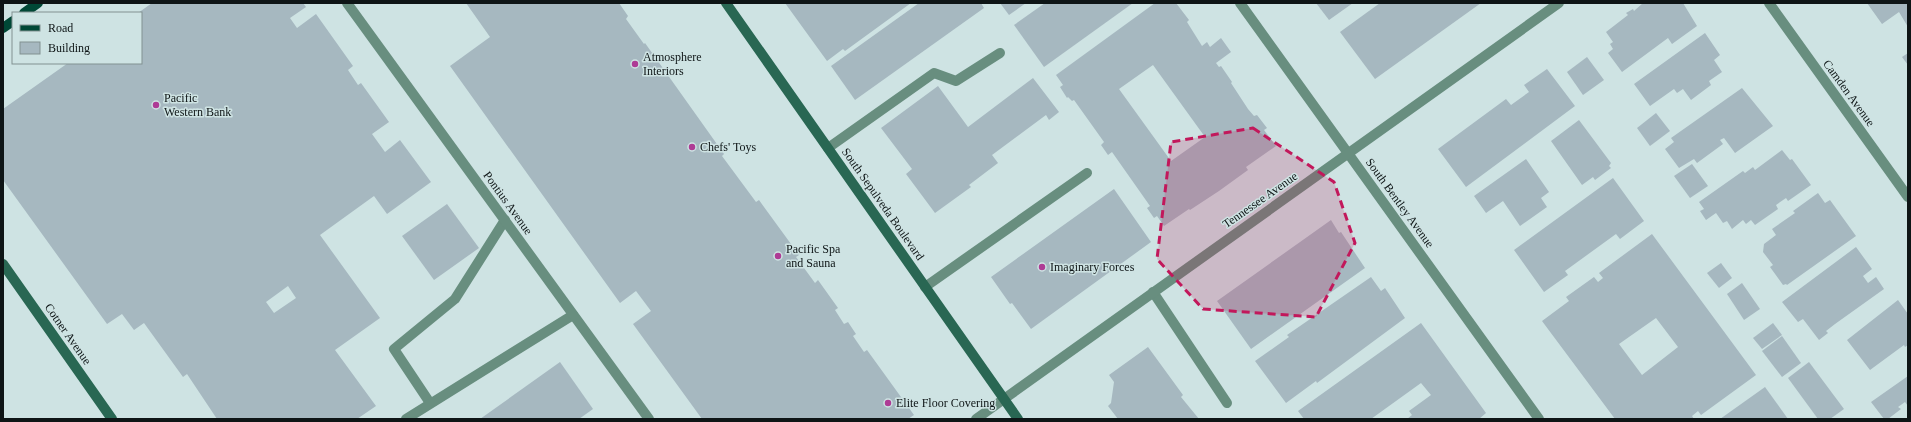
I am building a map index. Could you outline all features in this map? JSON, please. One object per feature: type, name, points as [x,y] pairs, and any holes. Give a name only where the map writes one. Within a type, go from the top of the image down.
[{"type":"main road","points":[[25,12],[38,3]]},
{"type":"main road","name":"South Sepulveda Boulevard","points":[[726,3],[1018,419]]},
{"type":"main road","points":[[3,28],[12,22]]},
{"type":"main road","name":"Cotner Avenue","points":[[3,264],[112,419]]},
{"type":"street","name":"Pontius Avenue","points":[[347,3],[649,419]]},
{"type":"street","name":"South Bentley Avenue","points":[[1240,3],[1539,419]]},
{"type":"street","name":"Tennessee Avenue","points":[[976,419],[1559,3]]},
{"type":"street","name":"Camden Avenue","points":[[1769,3],[1908,197]]},
{"type":"street","points":[[828,148],[934,73],[956,81],[1000,53]]},
{"type":"street","points":[[926,287],[1087,173]]},
{"type":"street","points":[[430,403],[394,349],[455,299],[505,220]]},
{"type":"street","points":[[1153,292],[1227,403]]},
{"type":"street","points":[[406,419],[573,315]]},
{"type":"highlighted area","points":[[1253,128],[1334,182],[1355,243],[1316,317],[1203,309],[1157,259],[1171,142]]},
{"type":"building","points":[[152,3],[303,3],[306,7],[290,18],[297,28],[316,14],[353,66],[348,70],[358,85],[361,83],[389,122],[372,134],[385,152],[400,140],[431,182],[387,214],[374,196],[320,235],[380,318],[335,350],[376,406],[357,419],[217,419],[187,374],[183,377],[144,323],[134,330],[122,314],[107,324],[3,180],[3,109],[67,64],[142,64],[142,12],[139,12]],"holes":[[[288,286],[296,298],[274,313],[266,302]]]},
{"type":"building","points":[[466,3],[619,3],[628,16],[626,19],[644,44],[645,43],[724,154],[722,156],[756,202],[759,200],[799,255],[796,257],[815,283],[818,280],[838,308],[835,310],[844,324],[848,322],[856,334],[853,336],[864,352],[867,350],[914,415],[908,419],[702,419],[633,324],[651,311],[636,291],[620,303],[450,66],[490,37]]},
{"type":"building","points":[[785,3],[911,3],[845,51],[843,49],[827,61]]},
{"type":"building","points":[[919,3],[981,3],[984,8],[855,100],[831,66]]},
{"type":"building","points":[[1000,3],[1026,3],[1009,15]]},
{"type":"building","points":[[1045,3],[1133,3],[1044,67],[1014,25]]},
{"type":"building","points":[[1155,3],[1176,3],[1189,20],[1187,22],[1202,46],[1207,42],[1210,47],[1221,38],[1231,52],[1216,63],[1219,67],[1221,66],[1248,109],[1254,116],[1257,115],[1267,128],[1264,130],[1276,146],[1246,167],[1248,170],[1219,191],[1164,226],[1157,216],[1154,218],[1147,208],[1150,206],[1112,152],[1108,155],[1101,145],[1104,142],[1074,100],[1072,101],[1068,97],[1067,98],[1060,87],[1063,85],[1056,75]],"holes":[[[1153,65],[1205,137],[1171,161],[1119,89]]]},
{"type":"building","points":[[1316,3],[1353,3],[1329,20]]},
{"type":"building","points":[[1380,3],[1481,3],[1375,79],[1340,32]]},
{"type":"building","points":[[1643,3],[1683,3],[1697,26],[1672,44],[1668,38],[1622,72],[1608,53],[1613,49],[1610,44],[1613,42],[1606,32],[1628,15],[1626,13],[1633,9],[1634,11]]},
{"type":"building","points":[[1867,3],[1908,3],[1908,27],[1899,12],[1882,24]]},
{"type":"building","points":[[1705,33],[1720,55],[1714,60],[1722,72],[1709,81],[1711,85],[1691,100],[1683,89],[1677,93],[1674,89],[1650,106],[1634,84]]},
{"type":"building","points":[[1908,53],[1908,65],[1902,57]]},
{"type":"building","points":[[1587,57],[1604,80],[1583,95],[1567,72]]},
{"type":"building","points":[[1547,69],[1575,106],[1466,187],[1438,149],[1506,99],[1511,105],[1529,92],[1524,85]]},
{"type":"building","points":[[1033,78],[1059,112],[1049,120],[1046,115],[992,155],[998,163],[969,185],[971,187],[935,213],[906,174],[912,169],[881,128],[938,86],[968,127]]},
{"type":"building","points":[[1742,88],[1773,126],[1735,153],[1724,138],[1720,140],[1723,144],[1697,163],[1694,159],[1679,168],[1665,149],[1674,142],[1671,138]]},
{"type":"building","points":[[1656,113],[1670,131],[1650,146],[1637,128]]},
{"type":"building","points":[[1579,120],[1611,163],[1609,166],[1611,168],[1595,180],[1593,177],[1582,185],[1551,141]]},
{"type":"building","points":[[1782,150],[1790,160],[1792,159],[1811,185],[1788,201],[1786,198],[1776,205],[1778,209],[1755,225],[1751,220],[1746,224],[1743,220],[1732,229],[1727,221],[1723,223],[1716,213],[1706,220],[1700,211],[1704,209],[1699,202],[1743,171],[1745,173],[1753,167],[1755,170]]},
{"type":"building","points":[[1526,159],[1549,192],[1541,198],[1547,207],[1520,226],[1503,201],[1486,213],[1474,196]]},
{"type":"building","points":[[1692,164],[1708,186],[1690,198],[1674,176]]},
{"type":"building","points":[[1613,178],[1644,221],[1620,239],[1616,234],[1565,271],[1568,275],[1544,292],[1514,250]]},
{"type":"building","points":[[1114,189],[1151,242],[1031,329],[1012,303],[1010,304],[991,277]]},
{"type":"building","points":[[1818,193],[1825,203],[1830,200],[1856,236],[1787,285],[1783,285],[1770,267],[1773,265],[1763,252],[1764,244],[1776,235],[1772,229],[1795,213],[1793,211]]},
{"type":"building","points":[[447,204],[479,248],[434,280],[402,236]]},
{"type":"building","points":[[1331,220],[1339,233],[1341,232],[1365,268],[1251,349],[1217,301]]},
{"type":"building","points":[[1652,234],[1756,375],[1701,415],[1698,411],[1692,416],[1694,419],[1615,419],[1542,321],[1569,301],[1566,297],[1594,277],[1598,282],[1603,278],[1599,273]],"holes":[[[1656,318],[1678,347],[1642,375],[1619,344]]]},
{"type":"building","points":[[1856,247],[1872,269],[1863,276],[1868,283],[1876,277],[1884,289],[1826,331],[1828,333],[1819,340],[1803,319],[1798,322],[1782,302]]},
{"type":"building","points":[[1721,263],[1732,278],[1719,288],[1707,273]]},
{"type":"building","points":[[1371,277],[1381,291],[1385,288],[1405,318],[1317,383],[1316,381],[1286,403],[1255,361],[1289,337],[1287,335]]},
{"type":"building","points":[[1742,283],[1760,309],[1744,320],[1727,294]]},
{"type":"building","points":[[1898,300],[1908,314],[1908,345],[1905,347],[1904,345],[1870,370],[1847,340]]},
{"type":"building","points":[[1421,323],[1486,413],[1479,419],[1407,419],[1412,415],[1409,411],[1431,395],[1421,383],[1371,419],[1304,419],[1298,411]]},
{"type":"building","points":[[1773,323],[1782,335],[1762,349],[1753,338]]},
{"type":"building","points":[[1782,336],[1801,363],[1782,377],[1762,351]]},
{"type":"building","points":[[1148,347],[1183,395],[1181,397],[1199,419],[1118,419],[1108,406],[1111,403],[1114,382],[1109,375]]},
{"type":"building","points":[[560,362],[593,409],[579,419],[480,419]]},
{"type":"building","points":[[1809,362],[1844,409],[1830,419],[1818,419],[1788,378]]},
{"type":"building","points":[[1908,376],[1908,406],[1905,402],[1898,407],[1901,409],[1888,419],[1884,419],[1871,402]]},
{"type":"building","points":[[1765,387],[1788,419],[1720,419]]},
{"type":"place","name":"Atmosphere Interiors","points":[[635,64]]},
{"type":"place","name":"Pacific Western Bank","points":[[156,105]]},
{"type":"place","name":"Chefs' Toys","points":[[692,147]]},
{"type":"place","name":"Pacific Spa and Sauna","points":[[778,256]]},
{"type":"place","name":"Imaginary Forces","points":[[1042,267]]},
{"type":"place","name":"Elite Floor Covering","points":[[888,403]]}]
